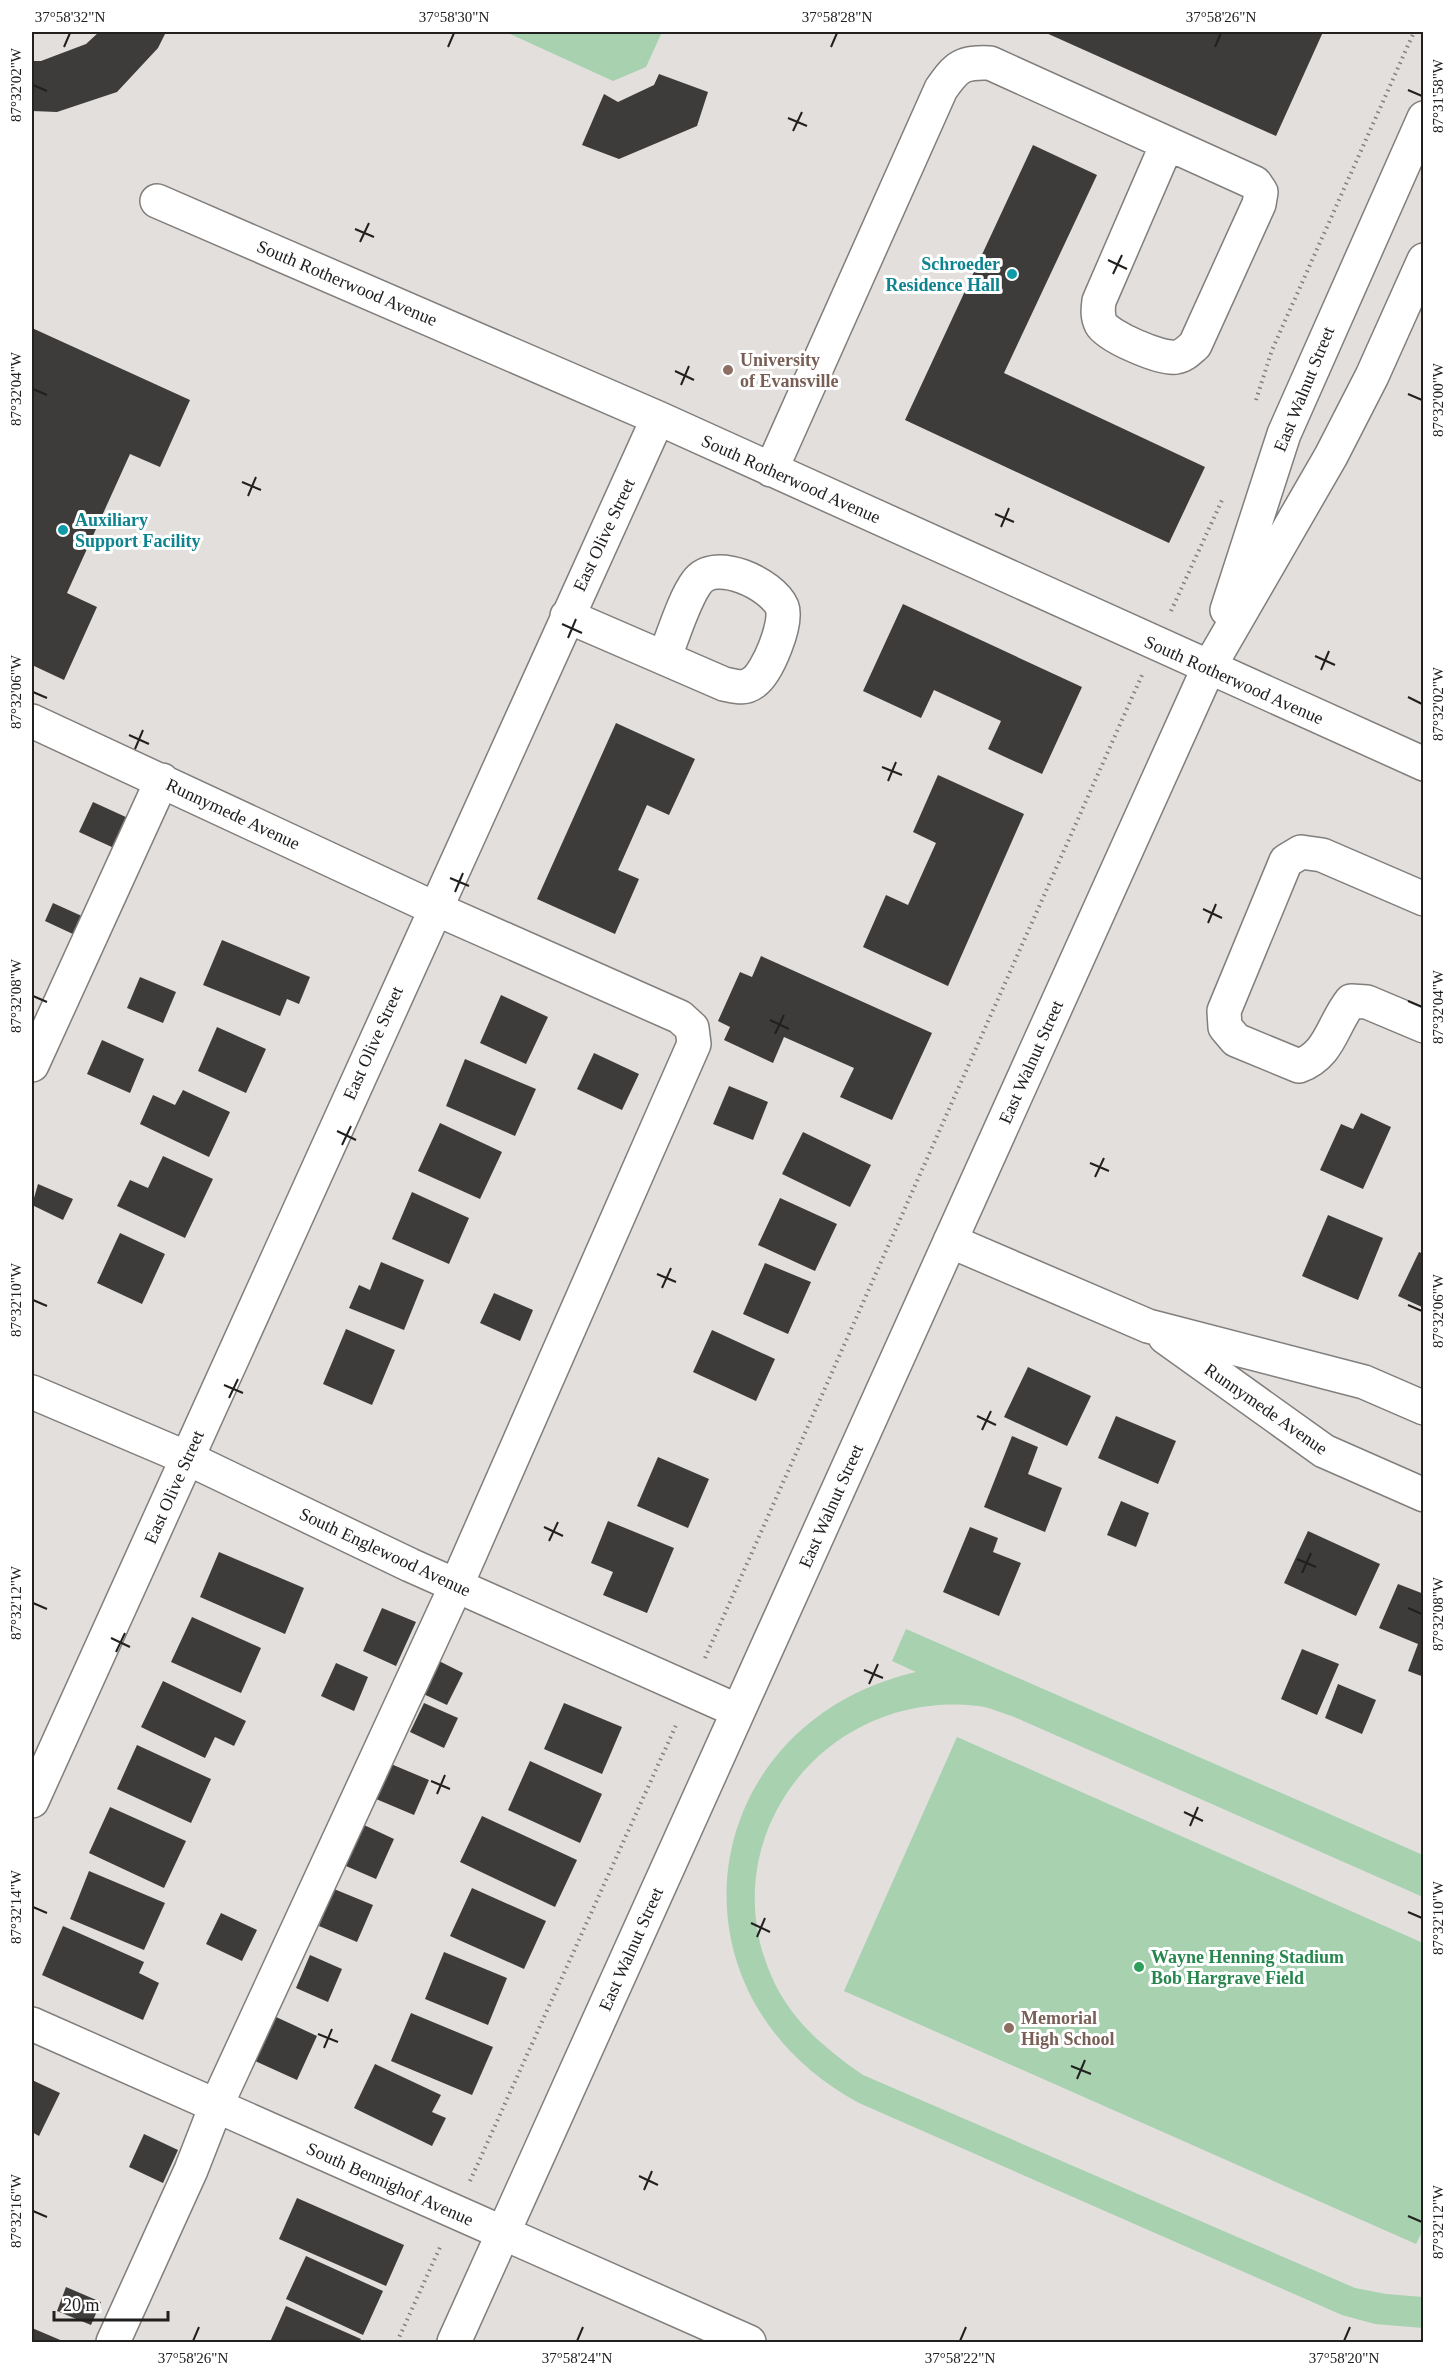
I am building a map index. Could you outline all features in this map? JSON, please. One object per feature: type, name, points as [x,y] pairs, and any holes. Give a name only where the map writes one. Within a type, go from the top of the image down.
[{"type":"street","points":[[771,470],[941,89],[954,70],[970,62],[990,63],[1255,183],[1261,192],[1259,204],[1195,345],[1186,354],[1175,358],[1160,356],[1112,335],[1101,326],[1098,314],[1099,301],[1167,144]]},
{"type":"street","name":"East Walnut Street","points":[[1208,669],[1284,434],[1424,118]]},
{"type":"street","name":"South Rotherwood Avenue","points":[[157,201],[658,418],[1208,669],[1424,764]]},
{"type":"street","name":"East Walnut Street","points":[[454,2343],[1208,669],[1332,456],[1372,376],[1423,264]]},
{"type":"street","name":"East Olive Street","points":[[32,1801],[434,908],[658,418]]},
{"type":"street","points":[[567,616],[664,658]]},
{"type":"street","name":"Runnymede Avenue","points":[[32,721],[434,908],[680,1017],[692,1028],[694,1044],[456,1586],[216,2106],[191,2170],[113,2343]]},
{"type":"street","points":[[32,1065],[162,780]]},
{"type":"street","points":[[1424,898],[1322,855],[1301,852],[1293,856],[1286,861],[1224,1011],[1226,1027],[1236,1040],[1299,1066],[1313,1061],[1324,1050],[1340,1015],[1351,1001],[1367,1002],[1424,1026]]},
{"type":"street","name":"Runnymede Avenue","points":[[950,1241],[1149,1326],[1364,1382],[1424,1408]]},
{"type":"street","name":"Runnymede Avenue","points":[[1149,1326],[1324,1451],[1424,1495]]},
{"type":"street","name":"South Englewood Avenue","points":[[32,1392],[187,1458],[456,1586],[738,1711]]},
{"type":"street","name":"South Bennighof Avenue","points":[[32,2024],[749,2343]]},
{"type":"path","points":[[1254,407],[1272,350],[1414,32]]},
{"type":"path","points":[[1172,609],[1228,487]]},
{"type":"path","points":[[702,1665],[1143,673]]},
{"type":"path","points":[[466,2189],[679,1719]]},
{"type":"path","points":[[397,2343],[442,2242]]},
{"type":"green space","points":[[506,32],[662,32],[646,67],[613,81]]},
{"type":"green space","points":[[906,1629],[1423,1855],[1423,1897],[1012,1716],[978,1706],[922,1707],[871,1722],[827,1749],[792,1785],[768,1829],[756,1878],[758,1931],[775,1984],[792,2012],[825,2046],[863,2075],[1355,2288],[1386,2294],[1423,2297],[1423,2328],[1375,2324],[1342,2315],[859,2103],[794,2055],[751,1997],[730,1932],[728,1866],[747,1802],[785,1746],[842,1701],[916,1672],[892,1661]]},
{"type":"green space","name":"Wayne Henning Stadium Bob Hargrave Field","points":[[957,1737],[1423,1943],[1424,2228],[1416,2244],[844,1991]]},
{"type":"building","points":[[99,32],[166,32],[158,48],[117,92],[57,112],[32,111],[32,61],[41,61],[86,44]]},
{"type":"building","points":[[1044,32],[1323,32],[1276,136]]},
{"type":"building","points":[[659,74],[708,92],[697,126],[619,159],[582,145],[604,94],[618,102],[654,85]]},
{"type":"building","name":"Schroeder Residence Hall","points":[[1033,145],[1097,175],[1004,373],[1205,467],[1169,543],[905,420]]},
{"type":"building","name":"Auxiliary Support Facility","points":[[32,328],[190,400],[160,467],[130,454],[67,593],[97,607],[64,680],[32,665]]},
{"type":"building","points":[[903,604],[1082,687],[1042,774],[988,749],[1001,721],[934,690],[921,718],[863,691]]},
{"type":"building","points":[[616,723],[695,759],[669,815],[647,805],[618,870],[639,879],[615,934],[537,899]]},
{"type":"building","points":[[938,775],[1024,814],[948,986],[863,947],[886,895],[908,905],[936,843],[913,832]]},
{"type":"building","points":[[93,802],[128,818],[114,848],[79,832]]},
{"type":"building","points":[[53,903],[84,917],[75,935],[45,921]]},
{"type":"building","points":[[222,940],[310,977],[299,1004],[287,999],[280,1016],[203,985]]},
{"type":"building","points":[[761,956],[932,1033],[892,1120],[840,1097],[854,1068],[784,1037],[773,1063],[724,1040],[730,1027],[718,1021],[740,972],[752,977]]},
{"type":"building","points":[[140,977],[176,992],[163,1023],[127,1008]]},
{"type":"building","points":[[501,995],[548,1017],[526,1064],[480,1043]]},
{"type":"building","points":[[217,1027],[266,1049],[246,1093],[198,1071]]},
{"type":"building","points":[[102,1040],[144,1059],[130,1093],[87,1074]]},
{"type":"building","points":[[594,1053],[639,1074],[622,1110],[577,1089]]},
{"type":"building","points":[[465,1059],[536,1089],[515,1136],[446,1106]]},
{"type":"building","points":[[729,1086],[768,1102],[753,1140],[713,1124]]},
{"type":"building","points":[[183,1090],[230,1112],[209,1157],[140,1124],[153,1095],[175,1105]]},
{"type":"building","points":[[1361,1113],[1391,1127],[1363,1189],[1320,1170],[1341,1124],[1353,1129]]},
{"type":"building","points":[[440,1123],[502,1152],[480,1199],[418,1171]]},
{"type":"building","points":[[803,1132],[871,1165],[850,1207],[782,1174]]},
{"type":"building","points":[[163,1156],[213,1179],[185,1238],[117,1206],[130,1180],[148,1188]]},
{"type":"building","points":[[38,1184],[73,1199],[63,1220],[32,1205]]},
{"type":"building","points":[[412,1192],[469,1218],[449,1264],[392,1239]]},
{"type":"building","points":[[780,1198],[837,1224],[815,1271],[758,1245]]},
{"type":"building","points":[[1328,1215],[1383,1238],[1358,1300],[1302,1276]]},
{"type":"building","points":[[120,1233],[165,1254],[142,1304],[97,1283]]},
{"type":"building","points":[[1419,1252],[1424,1254],[1424,1308],[1398,1296]]},
{"type":"building","points":[[381,1262],[424,1280],[404,1330],[349,1308],[359,1285],[370,1290]]},
{"type":"building","points":[[765,1263],[811,1282],[788,1334],[743,1314]]},
{"type":"building","points":[[494,1293],[533,1310],[520,1341],[480,1323]]},
{"type":"building","points":[[346,1329],[395,1350],[372,1405],[323,1384]]},
{"type":"building","points":[[712,1330],[775,1359],[756,1401],[693,1372]]},
{"type":"building","points":[[1028,1367],[1091,1396],[1067,1446],[1004,1417]]},
{"type":"building","points":[[1116,1416],[1176,1441],[1158,1484],[1098,1458]]},
{"type":"building","points":[[1012,1436],[1038,1447],[1028,1474],[1062,1488],[1045,1532],[984,1507]]},
{"type":"building","points":[[658,1457],[709,1479],[688,1528],[637,1506]]},
{"type":"building","points":[[1121,1501],[1149,1513],[1136,1547],[1107,1535]]},
{"type":"building","points":[[608,1521],[674,1548],[647,1613],[603,1595],[613,1572],[591,1563]]},
{"type":"building","points":[[970,1527],[998,1538],[993,1552],[1021,1563],[999,1616],[943,1592]]},
{"type":"building","points":[[1308,1531],[1380,1564],[1356,1616],[1284,1583]]},
{"type":"building","points":[[219,1552],[304,1588],[285,1634],[200,1597]]},
{"type":"building","points":[[1398,1584],[1424,1594],[1424,1677],[1408,1671],[1418,1644],[1379,1628]]},
{"type":"building","points":[[382,1608],[416,1622],[396,1666],[363,1651]]},
{"type":"building","points":[[192,1617],[261,1648],[241,1693],[171,1662]]},
{"type":"building","points":[[1302,1649],[1339,1664],[1317,1715],[1281,1699]]},
{"type":"building","points":[[433,1658],[463,1673],[447,1705],[417,1691]]},
{"type":"building","points":[[336,1663],[368,1677],[354,1711],[321,1696]]},
{"type":"building","points":[[163,1681],[246,1721],[234,1746],[215,1737],[205,1758],[141,1727]]},
{"type":"building","points":[[1338,1684],[1376,1700],[1362,1734],[1325,1718]]},
{"type":"building","points":[[424,1703],[458,1718],[444,1748],[410,1732]]},
{"type":"building","points":[[564,1703],[622,1727],[602,1774],[544,1749]]},
{"type":"building","points":[[137,1745],[211,1779],[191,1823],[117,1789]]},
{"type":"building","points":[[530,1761],[602,1794],[580,1843],[508,1810]]},
{"type":"building","points":[[391,1764],[429,1780],[414,1815],[376,1799]]},
{"type":"building","points":[[110,1807],[186,1841],[164,1888],[89,1853]]},
{"type":"building","points":[[482,1816],[577,1860],[555,1907],[460,1862]]},
{"type":"building","points":[[364,1825],[394,1839],[376,1879],[346,1866]]},
{"type":"building","points":[[89,1871],[165,1903],[144,1950],[70,1919]]},
{"type":"building","points":[[472,1888],[546,1921],[524,1969],[450,1936]]},
{"type":"building","points":[[334,1889],[373,1905],[357,1942],[319,1926]]},
{"type":"building","points":[[221,1913],[257,1930],[242,1961],[206,1944]]},
{"type":"building","points":[[63,1926],[144,1962],[139,1973],[159,1983],[143,2020],[42,1975]]},
{"type":"building","points":[[444,1952],[507,1978],[488,2025],[425,1999]]},
{"type":"building","points":[[310,1955],[342,1969],[328,2002],[296,1988]]},
{"type":"building","points":[[411,2013],[493,2047],[472,2095],[391,2061]]},
{"type":"building","points":[[274,2016],[317,2036],[297,2080],[253,2060]]},
{"type":"building","points":[[375,2064],[441,2095],[432,2112],[446,2118],[432,2146],[354,2108]]},
{"type":"building","points":[[32,2080],[60,2093],[39,2136],[32,2132]]},
{"type":"building","points":[[144,2134],[178,2150],[163,2183],[129,2167]]},
{"type":"building","points":[[297,2198],[404,2245],[386,2286],[279,2239]]},
{"type":"building","points":[[306,2256],[383,2291],[363,2335],[286,2299]]},
{"type":"building","points":[[66,2287],[101,2302],[91,2325],[57,2311]]},
{"type":"building","points":[[286,2306],[361,2339],[359,2342],[270,2342]]},
{"type":"building","points":[[32,2328],[65,2342],[32,2342]]},
{"type":"place","name":"Schroeder Residence Hall","points":[[1012,274]]},
{"type":"place","name":"University of Evansville","points":[[728,370]]},
{"type":"place","name":"Auxiliary Support Facility","points":[[63,530]]},
{"type":"place","name":"Wayne Henning Stadium Bob Hargrave Field","points":[[1139,1967]]},
{"type":"place","name":"Memorial High School","points":[[1009,2028]]}]
